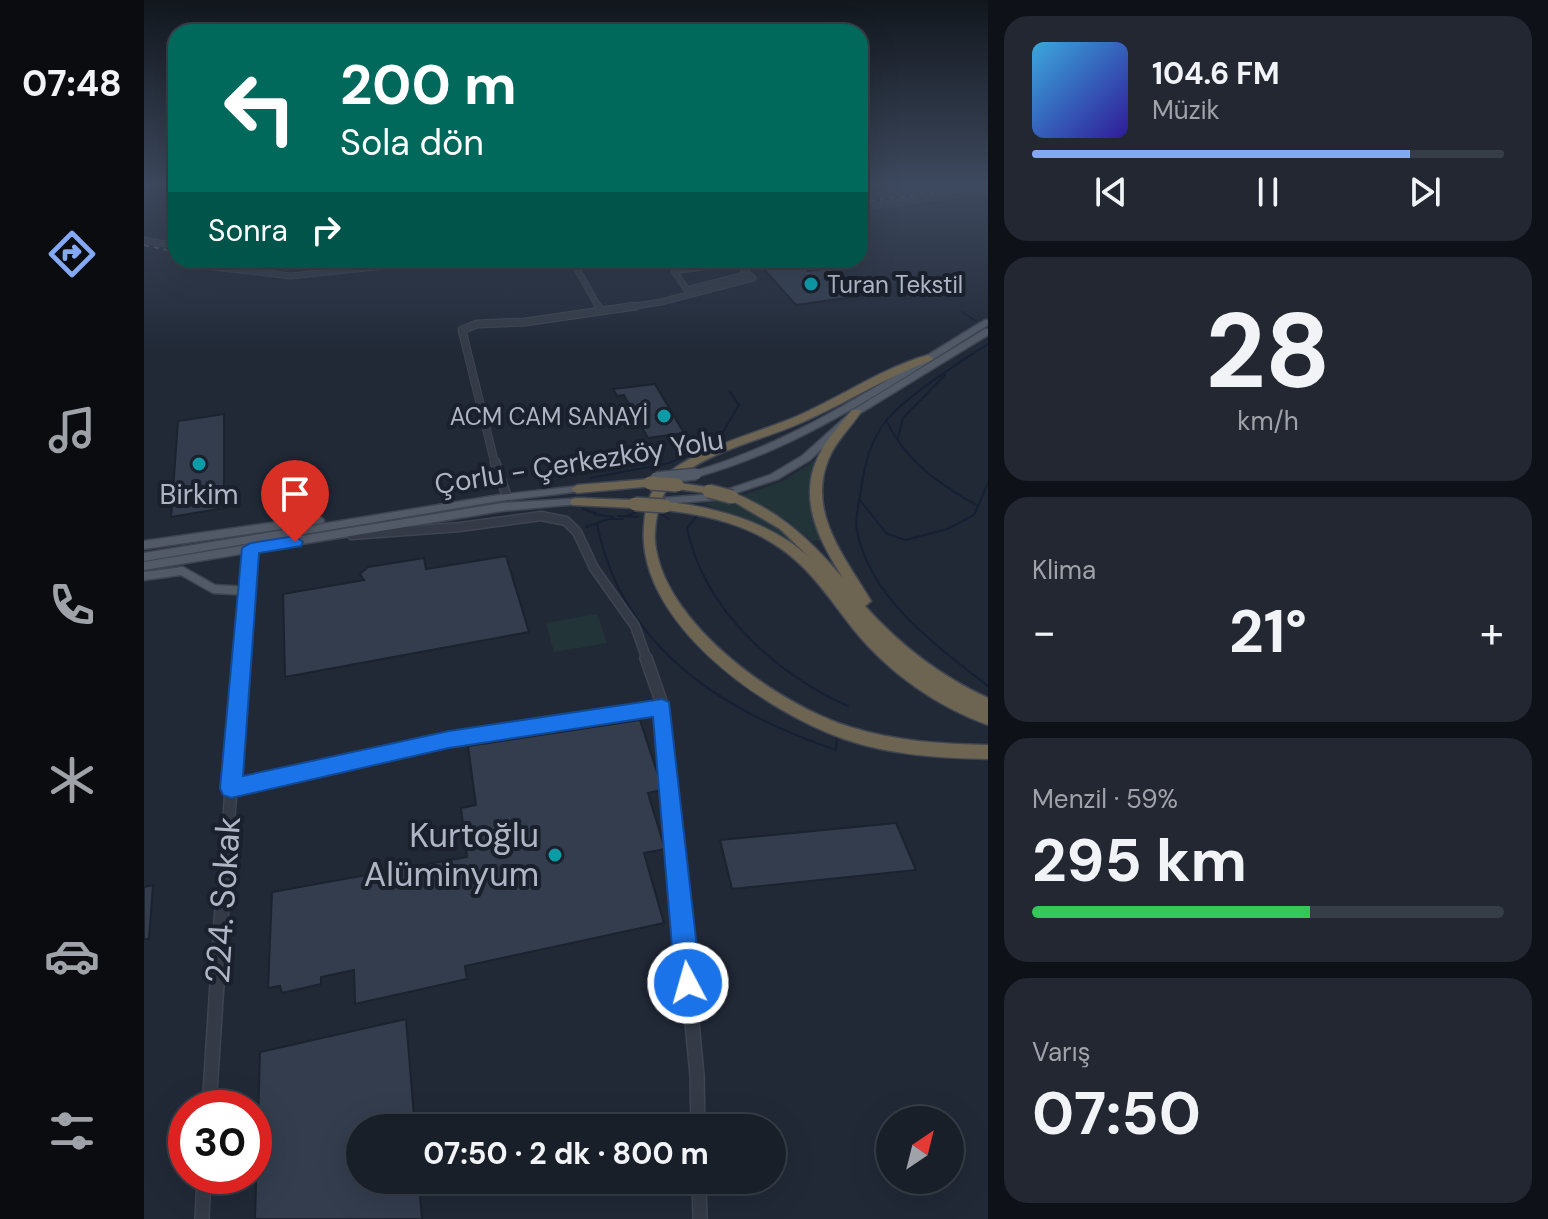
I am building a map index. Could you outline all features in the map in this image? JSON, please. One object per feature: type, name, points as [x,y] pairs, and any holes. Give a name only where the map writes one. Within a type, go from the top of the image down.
[{"type":"highway","points":[[928,358],[802,419],[684,469],[657,494],[647,527],[647,552],[661,590],[676,610],[739,673],[784,704],[827,726],[880,742],[931,750],[988,752]]},
{"type":"highway","points":[[856,412],[828,449],[817,472],[815,492],[820,520],[833,552],[871,612],[932,675]]},
{"type":"highway","points":[[576,495],[653,481],[732,497],[765,513],[796,533],[889,641],[932,675],[988,705]]},
{"type":"highway","points":[[576,495],[636,503],[664,503],[729,518],[784,544],[820,576],[887,656],[933,689],[988,718]]},
{"type":"main road","name":"Çorlu - Çerkezköy Yolu","points":[[653,481],[720,468],[772,448],[988,322]]},
{"type":"main road","name":"Çorlu - Çerkezköy Yolu","points":[[664,503],[715,497],[774,477],[806,458],[856,412],[988,331]]},
{"type":"main road","name":"Çorlu - Çerkezköy Yolu","points":[[144,557],[507,497],[576,495]]},
{"type":"main road","name":"Çorlu - Çerkezköy Yolu","points":[[144,566],[251,538],[317,538],[576,495]]},
{"type":"main road","points":[[144,545],[251,538]]},
{"type":"main road","points":[[144,576],[183,571],[213,589],[248,591]]},
{"type":"street","points":[[144,240],[168,244]]},
{"type":"street","points":[[223,268],[291,276],[366,268]]},
{"type":"street","points":[[576,268],[600,310]]},
{"type":"street","points":[[695,268],[674,271],[687,290],[748,274]]},
{"type":"street","points":[[507,497],[487,440],[462,330],[694,296],[753,278],[742,268]]},
{"type":"street","points":[[317,538],[460,527],[541,516],[566,521],[577,532],[594,568],[635,626],[662,708],[697,1075],[698,1114]]},
{"type":"street","name":"224. Sokak","points":[[210,1090],[251,538]]},
{"type":"street","points":[[231,788],[449,740],[662,708]]},
{"type":"street","points":[[202,1219],[203,1194]]},
{"type":"street","points":[[699,1194],[700,1219]]},
{"type":"shaded area","points":[[814,461],[809,494],[822,540],[812,541],[787,520],[742,496],[785,480]]},
{"type":"shaded area","points":[[725,499],[778,525],[817,564],[766,528],[705,504]]},
{"type":"shaded area","points":[[597,614],[607,643],[554,652],[546,623]]},
{"type":"building","name":"Turan Tekstil","points":[[763,268],[806,268],[808,271],[831,268],[861,296],[796,305]]},
{"type":"building","name":"ACM CAM SANAYİ","points":[[655,384],[684,433],[648,438],[624,395],[617,396],[613,389]]},
{"type":"building","name":"Birkim","points":[[224,414],[224,508],[171,517],[178,421]]},
{"type":"building","points":[[506,556],[529,632],[285,677],[283,594],[364,580],[360,574],[368,567],[424,558],[426,569]]},
{"type":"building","name":"Kurtoğlu Alüminyum","points":[[640,720],[660,781],[661,790],[648,793],[665,849],[644,853],[664,923],[465,966],[467,979],[355,1004],[354,970],[321,977],[321,984],[282,993],[280,986],[268,988],[272,892],[467,857],[461,808],[476,805],[468,746]]},
{"type":"building","points":[[896,823],[916,870],[732,889],[720,840]]},
{"type":"building","points":[[153,885],[149,939],[144,939],[144,887]]},
{"type":"building","points":[[406,1019],[414,1114],[346,1114],[346,1194],[420,1194],[422,1219],[255,1219],[256,1194],[272,1194],[272,1090],[259,1090],[260,1052]]},
{"type":"waterway","points":[[962,312],[976,321]]},
{"type":"waterway","points":[[886,421],[919,391],[988,344]]},
{"type":"waterway","points":[[898,438],[903,418],[945,375]]},
{"type":"waterway","points":[[591,478],[669,463],[717,442],[739,405],[730,392]]},
{"type":"waterway","points":[[860,500],[869,453],[886,421]]},
{"type":"waterway","points":[[886,421],[903,448],[924,470],[978,506]]},
{"type":"waterway","points":[[978,506],[988,483]]},
{"type":"waterway","points":[[860,500],[887,534],[906,540],[947,529],[974,515],[978,506]]},
{"type":"waterway","points":[[860,500],[857,531],[864,556],[876,578],[908,619],[988,686]]},
{"type":"waterway","points":[[583,509],[596,513]]},
{"type":"waterway","points":[[627,516],[639,511]]},
{"type":"waterway","points":[[656,511],[669,519]]},
{"type":"waterway","points":[[594,514],[613,517]]},
{"type":"waterway","points":[[698,515],[687,528],[696,558],[726,612],[770,657],[821,693],[848,706]]},
{"type":"waterway","points":[[618,516],[638,517]]},
{"type":"waterway","points":[[586,527],[608,519],[623,519]]},
{"type":"waterway","points":[[597,524],[610,568],[629,607],[654,640],[684,670],[718,695],[795,735],[836,750],[837,736]]},
{"type":"railway","points":[[144,245],[168,250]]},
{"type":"place","name":"Turan Tekstil","points":[[811,284]]},
{"type":"place","name":"ACM CAM SANAYİ","points":[[664,416]]},
{"type":"place","name":"Birkim","points":[[199,464]]},
{"type":"place","name":"Kurtoğlu Alüminyum","points":[[555,855]]},
{"type":"route","points":[[295,542],[251,548],[231,788],[449,740],[662,708],[688,983]]}]
